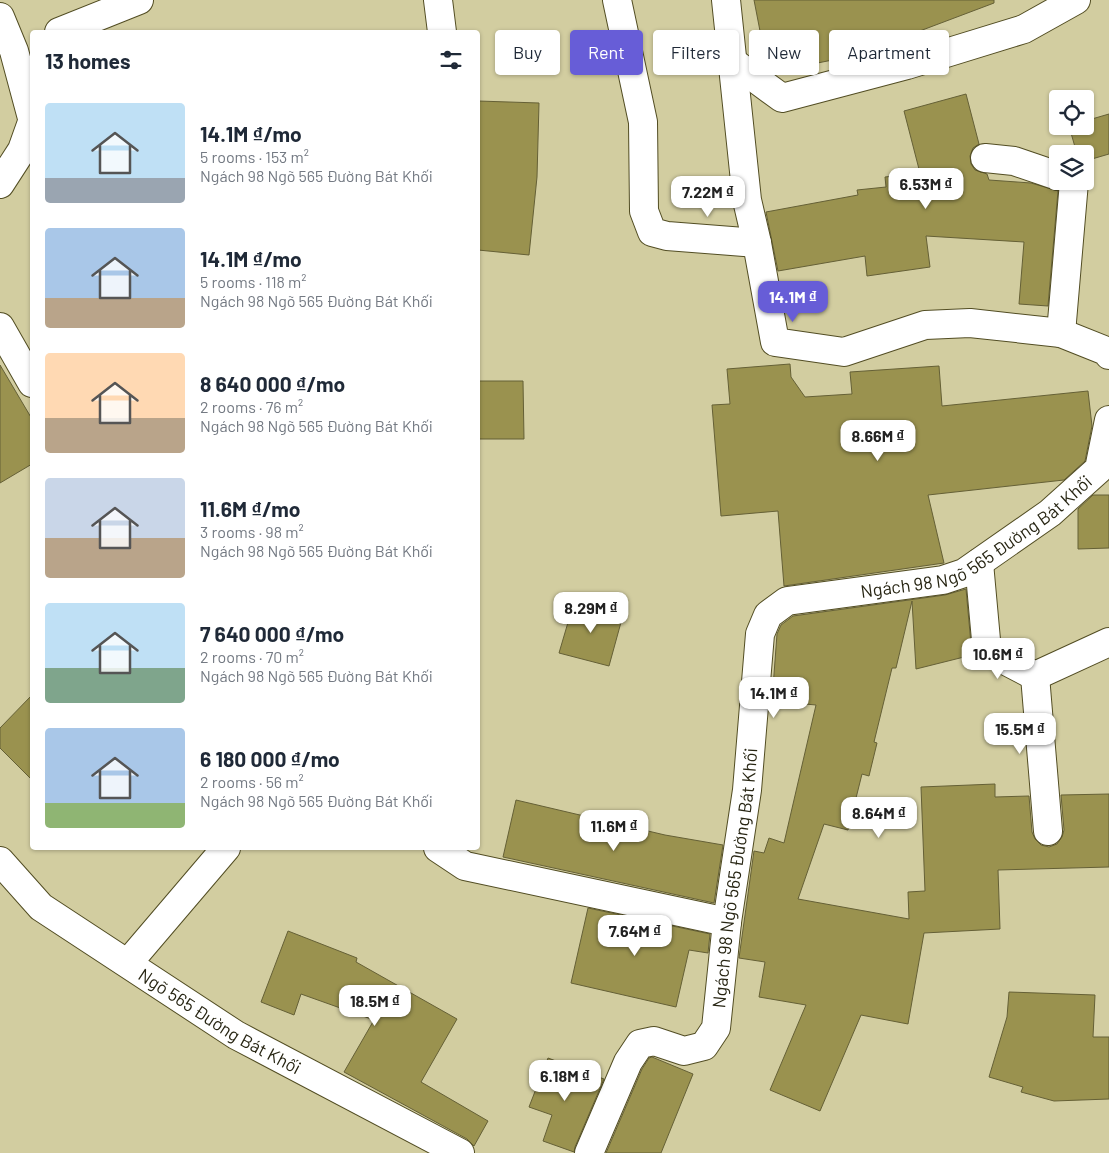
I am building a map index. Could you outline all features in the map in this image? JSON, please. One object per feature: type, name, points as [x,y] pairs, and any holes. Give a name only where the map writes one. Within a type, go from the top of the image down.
[{"type":"street","points":[[64,30],[139,0]]},
{"type":"street","points":[[438,0],[442,30]]},
{"type":"street","points":[[617,0],[643,122],[644,212],[652,232],[667,236],[757,243]]},
{"type":"street","points":[[726,0],[729,30]]},
{"type":"street","points":[[739,66],[782,98],[907,65],[1024,29],[1076,0]]},
{"type":"street","points":[[0,17],[23,47],[30,104]]},
{"type":"street","points":[[734,75],[747,200],[775,342],[844,352],[925,325],[970,323],[1062,333],[1108,353]]},
{"type":"street","points":[[0,184],[22,150],[30,126]]},
{"type":"street","points":[[985,158],[1014,161],[1049,173]]},
{"type":"street","points":[[1062,333],[1073,190]]},
{"type":"street","points":[[0,327],[30,379]]},
{"type":"street","name":"Ngách 98 Ngõ 565 Đường Bát Khối","points":[[589,1153],[628,1062],[640,1044],[654,1041],[684,1051],[704,1046],[716,1028],[727,922],[746,790],[760,634],[768,615],[787,601],[944,580],[964,573],[1050,513],[1099,469],[1109,420]]},
{"type":"street","points":[[979,563],[987,651],[1035,676]]},
{"type":"street","points":[[1035,676],[1109,642]]},
{"type":"street","points":[[1035,676],[1048,831]]},
{"type":"street","points":[[128,963],[224,850]]},
{"type":"street","points":[[441,850],[465,866],[727,922]]},
{"type":"street","name":"Ngõ 565 Đường Bát Khối","points":[[0,861],[41,907],[236,1035],[460,1153]]},
{"type":"building","points":[[754,0],[994,0],[994,3],[922,30],[829,30],[829,61],[819,63],[819,30],[760,30]]},
{"type":"building","points":[[966,94],[979,144],[973,148],[970,156],[971,164],[975,170],[987,174],[989,180],[1031,183],[1049,188],[1049,190],[1058,191],[1048,306],[1019,304],[1024,242],[926,236],[930,267],[867,276],[865,256],[778,271],[766,212],[858,195],[857,190],[886,187],[885,177],[920,173],[904,111]]},
{"type":"building","points":[[480,101],[539,103],[537,177],[529,255],[480,250]]},
{"type":"building","points":[[1109,114],[1109,154],[1094,158],[1094,145],[1074,145],[1072,135],[1094,135],[1094,118]]},
{"type":"building","points":[[790,364],[791,377],[805,397],[852,394],[850,372],[939,366],[942,406],[1088,391],[1092,426],[1085,461],[1064,480],[928,495],[944,563],[784,586],[778,511],[721,516],[712,405],[730,404],[727,369]]},
{"type":"building","points":[[0,365],[30,416],[30,465],[0,483]]},
{"type":"building","points":[[480,381],[523,381],[524,439],[480,439]]},
{"type":"building","points":[[1093,495],[1109,495],[1109,548],[1078,549],[1078,509]]},
{"type":"building","points":[[966,589],[972,655],[916,669],[912,601],[896,668],[892,668],[874,742],[877,743],[869,776],[862,774],[848,830],[824,824],[798,899],[909,919],[908,892],[925,891],[921,787],[995,784],[995,797],[1029,796],[1032,832],[1035,839],[1041,845],[1049,847],[1057,844],[1064,830],[1061,795],[1109,794],[1109,867],[998,870],[1000,929],[924,933],[908,1024],[861,1015],[820,1111],[770,1090],[806,1005],[759,997],[765,962],[739,958],[754,851],[764,853],[769,838],[784,843],[816,705],[772,701],[777,634],[781,625],[793,616],[945,595]]},
{"type":"building","points":[[574,602],[623,615],[609,666],[559,653]]},
{"type":"building","points":[[30,697],[30,778],[0,748],[0,728]]},
{"type":"building","points":[[516,800],[665,835],[723,845],[714,903],[503,857]]},
{"type":"building","points":[[588,908],[710,934],[708,953],[689,950],[676,1007],[571,983]]},
{"type":"building","points":[[288,931],[357,958],[356,962],[457,1019],[421,1082],[488,1121],[474,1146],[467,1139],[344,1072],[374,1020],[301,994],[294,1015],[261,1002]]},
{"type":"building","points":[[1009,992],[1095,995],[1093,1037],[1109,1037],[1109,1099],[1054,1101],[1021,1092],[1023,1087],[989,1077],[1007,1017]]},
{"type":"building","points":[[652,1057],[693,1074],[661,1153],[606,1153],[642,1069],[649,1058]]},
{"type":"building","points":[[548,1058],[604,1079],[574,1152],[543,1141],[552,1115],[529,1107]]}]
